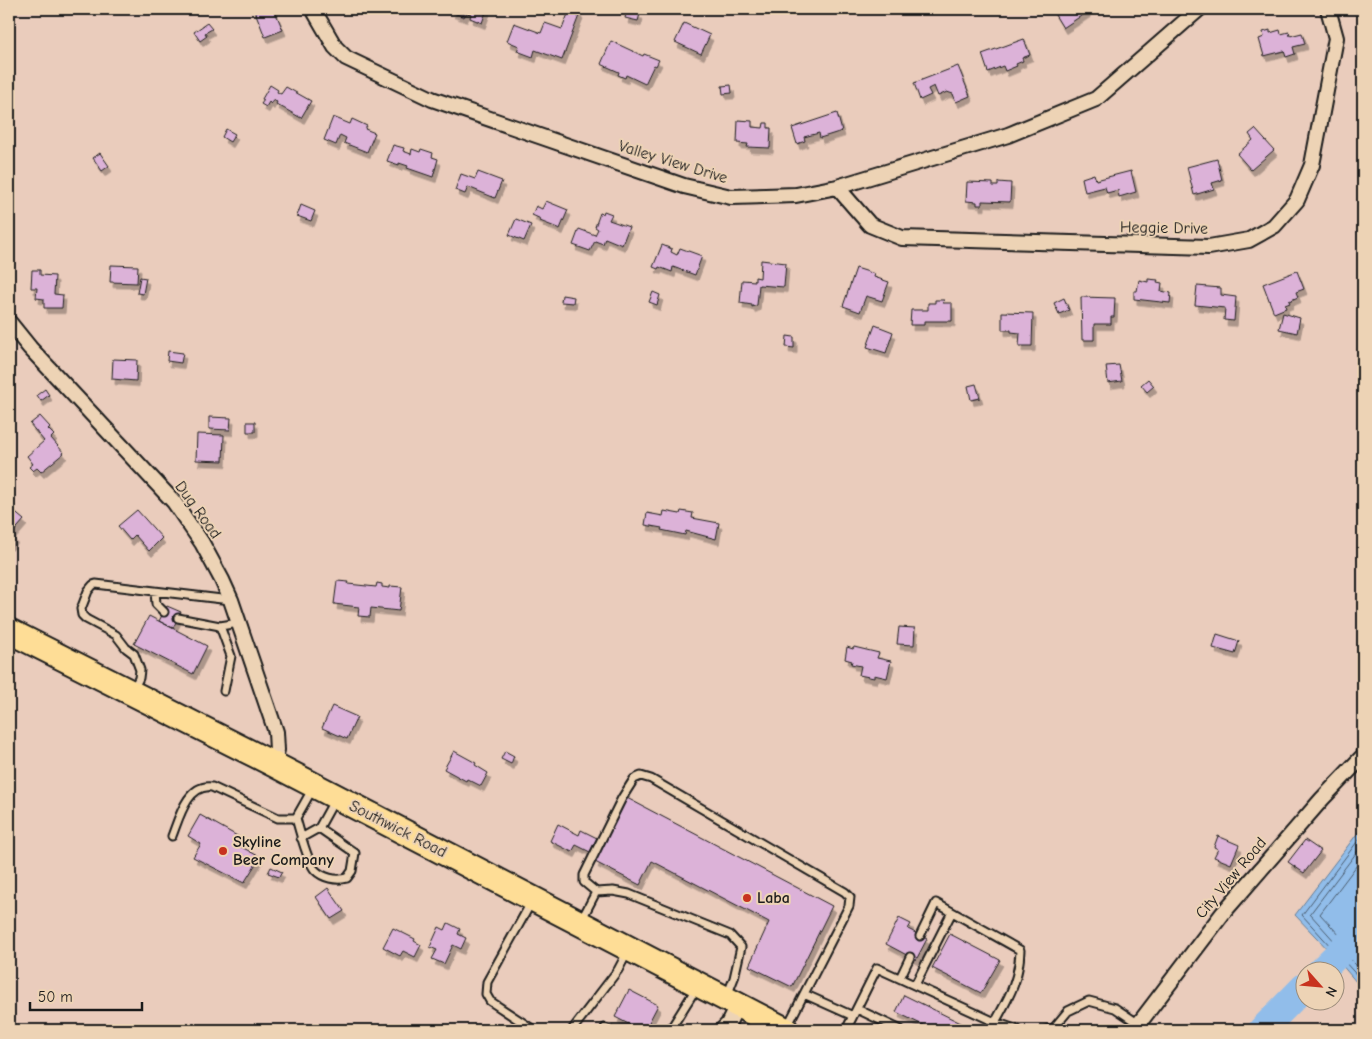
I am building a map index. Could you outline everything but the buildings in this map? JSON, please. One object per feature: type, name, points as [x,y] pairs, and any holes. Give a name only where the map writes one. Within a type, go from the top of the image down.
[{"type":"highway","name":"Southwick Road","points":[[9,631],[273,764],[786,1030]]},
{"type":"street","name":"Valley View Drive","points":[[313,9],[335,46],[346,58],[432,98],[684,186],[730,197],[796,195],[837,187],[1008,135],[1096,99],[1199,9]]},
{"type":"street","name":"Heggie Drive","points":[[837,187],[870,225],[902,238],[1209,247],[1249,240],[1274,226],[1297,200],[1312,165],[1336,38],[1328,9]]},
{"type":"street","name":"Dug Road","points":[[9,322],[30,348],[174,502],[202,543],[222,580],[240,623],[276,732],[276,750],[273,764]]},
{"type":"street","name":"City View Road","points":[[1137,1027],[1223,913],[1322,799],[1363,756]]},
{"type":"street","points":[[722,1030],[728,1024],[732,1001]]},
{"type":"lane","points":[[132,692],[140,674],[137,658],[123,645],[116,635],[84,617],[81,609],[88,590],[94,584],[230,600]]},
{"type":"lane","points":[[155,591],[156,604],[164,612]]},
{"type":"lane","points":[[178,618],[220,626],[240,623]]},
{"type":"lane","points":[[220,626],[231,656],[224,691]]},
{"type":"lane","points":[[732,1001],[740,947],[730,935],[629,894],[613,891],[596,892],[584,882],[584,875],[622,798],[634,779],[641,776],[651,779],[845,892],[850,898],[849,906],[786,1030]]},
{"type":"lane","points":[[172,836],[184,806],[195,791],[205,786],[212,787],[278,818],[296,818]]},
{"type":"lane","points":[[314,786],[296,818],[302,838],[315,870],[332,880],[347,878],[352,871],[355,853],[319,828]]},
{"type":"lane","points":[[302,838],[319,828],[336,797]]},
{"type":"lane","points":[[580,923],[596,892]]},
{"type":"lane","points":[[534,899],[487,982],[486,994],[490,1001],[534,1030]]},
{"type":"lane","points":[[920,936],[936,903],[1020,950],[1020,968],[1011,995],[991,1030]]},
{"type":"lane","points":[[915,985],[952,912]]},
{"type":"lane","points":[[572,1030],[618,970],[630,948]]},
{"type":"lane","points":[[900,978],[910,957]]},
{"type":"lane","points":[[846,1030],[877,968],[995,1022],[1018,1030]]},
{"type":"lane","points":[[670,1030],[699,984]]},
{"type":"lane","points":[[804,994],[853,1016]]},
{"type":"lane","points":[[1046,1030],[1052,1029],[1068,1011],[1089,1001],[1115,1008],[1137,1027]]},
{"type":"lane","points":[[857,1009],[900,1030]]},
{"type":"water","points":[[1363,826],[1363,990],[1344,968],[1344,962],[1339,962],[1295,915]]},
{"type":"waterway","points":[[1330,962],[1350,942],[1363,940]]},
{"type":"waterway","points":[[1262,1030],[1294,997]]},
{"type":"place","name":"Skyline Beer Company","points":[[223,851]]},
{"type":"place","name":"Laba","points":[[747,898]]}]
